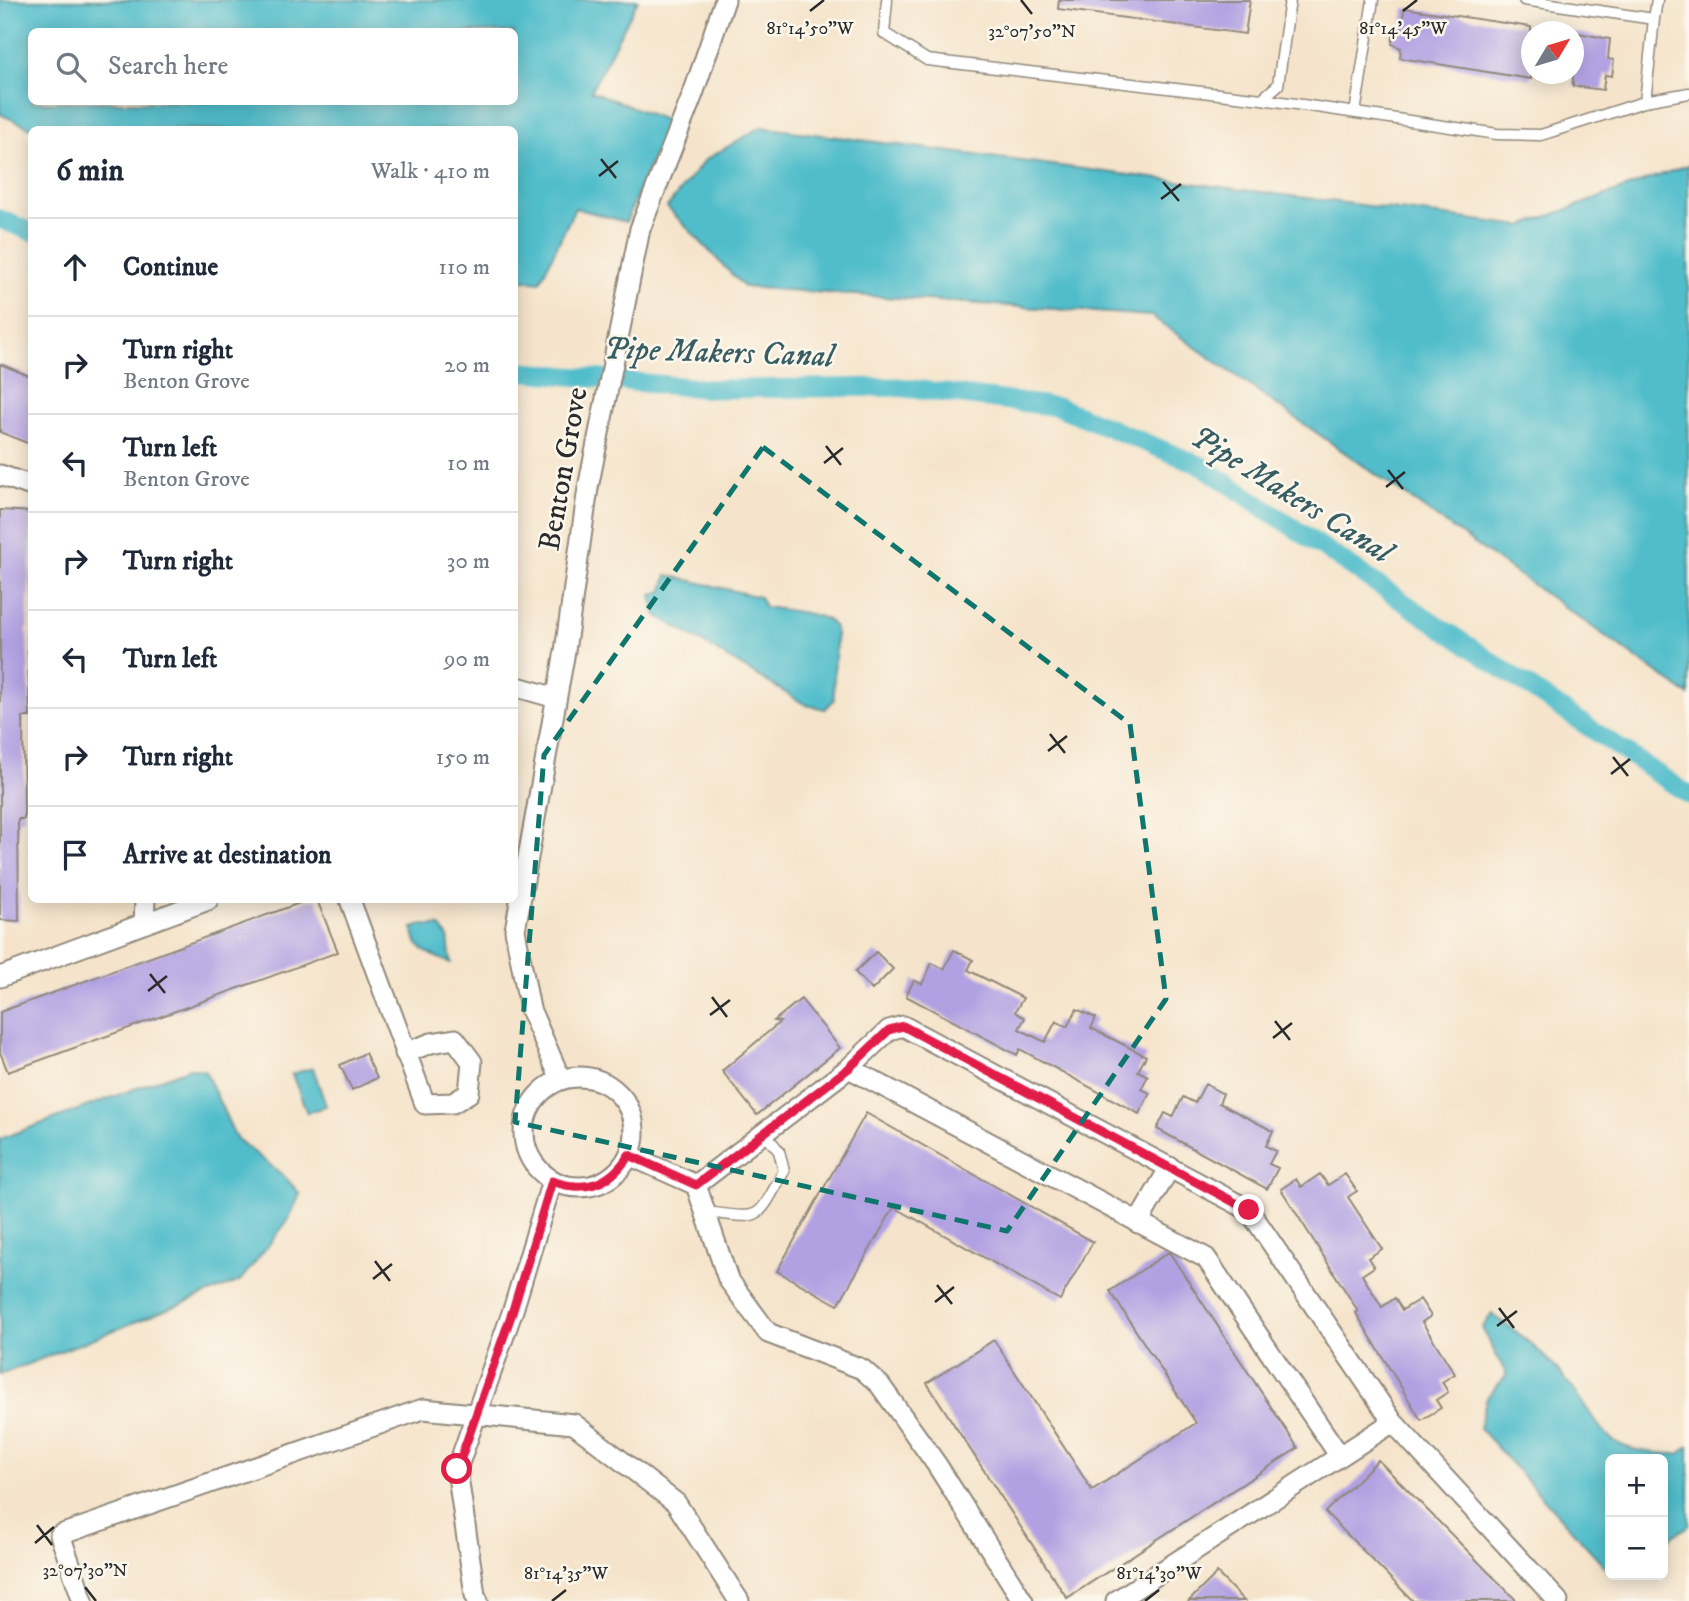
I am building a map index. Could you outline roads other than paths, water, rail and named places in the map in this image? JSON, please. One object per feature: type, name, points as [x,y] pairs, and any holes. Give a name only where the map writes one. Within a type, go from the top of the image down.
[{"type":"street","name":"Benton Grove","points":[[561,1080],[530,1009],[515,930],[598,435],[640,229],[725,0]]},
{"type":"street","points":[[0,474],[28,484]]},
{"type":"street","points":[[518,687],[556,698]]},
{"type":"street","points":[[144,923],[145,903]]},
{"type":"street","points":[[0,977],[200,903]]},
{"type":"street","points":[[351,903],[405,1053]]},
{"type":"street","points":[[696,1185],[849,1068],[889,1030],[903,1026],[1249,1210],[1393,1422],[1558,1601]]},
{"type":"street","points":[[849,1068],[1206,1258],[1339,1455]]},
{"type":"street","points":[[579,1077],[597,1080],[613,1089],[625,1102],[633,1119],[634,1138],[629,1155],[619,1171],[605,1182],[587,1187],[569,1187],[552,1181],[538,1170],[528,1154],[523,1137],[525,1118],[532,1102],[545,1088],[561,1080],[579,1077]]},
{"type":"street","points":[[629,1155],[696,1185],[728,1279],[768,1333],[862,1369],[880,1385],[937,1465],[1023,1601]]},
{"type":"street","points":[[1138,1223],[1170,1167]]},
{"type":"street","points":[[478,1601],[457,1469],[513,1310],[552,1181]]},
{"type":"street","points":[[83,1601],[60,1535],[423,1409],[573,1424],[676,1503],[739,1601]]},
{"type":"street","points":[[1116,1601],[1393,1422]]},
{"type":"lane","points":[[887,0],[884,33],[927,60],[1262,100],[1497,134],[1541,135],[1645,102],[1689,93]]},
{"type":"lane","points":[[1262,100],[1278,85],[1290,0]]},
{"type":"lane","points":[[1355,113],[1373,0]]},
{"type":"lane","points":[[1524,0],[1654,19]]},
{"type":"lane","points":[[1645,102],[1657,0]]},
{"type":"lane","points":[[705,1212],[747,1219],[761,1213],[785,1171],[779,1151],[764,1133]]},
{"type":"water","points":[[0,0],[638,0],[591,91],[668,121],[626,222],[575,208],[540,282],[518,279],[518,126],[28,127],[0,114]]},
{"type":"water","points":[[761,127],[1522,226],[1688,165],[1689,695],[1151,316],[744,287],[667,207],[705,160]]},
{"type":"water","points":[[667,575],[760,597],[765,607],[816,615],[828,621],[834,628],[836,638],[834,700],[825,709],[806,705],[655,614],[652,595],[663,591]]},
{"type":"water","points":[[422,925],[440,926],[448,937],[451,963],[425,952],[416,942],[413,928]]},
{"type":"water","points":[[190,1068],[205,1071],[236,1138],[284,1176],[300,1194],[289,1219],[240,1281],[0,1375],[0,1139]]},
{"type":"water","points":[[313,1068],[326,1106],[307,1113],[292,1074]]},
{"type":"water","points":[[1492,1314],[1521,1336],[1548,1359],[1598,1425],[1619,1444],[1653,1453],[1679,1454],[1689,1446],[1689,1526],[1668,1542],[1668,1454],[1605,1454],[1605,1567],[1479,1428],[1487,1397],[1507,1375],[1482,1328]]},
{"type":"waterway","name":"Pipe Makers Canal","points":[[0,219],[28,230]]},
{"type":"waterway","name":"Pipe Makers Canal","points":[[518,371],[711,389],[897,387],[1059,407],[1202,466],[1689,795]]}]
